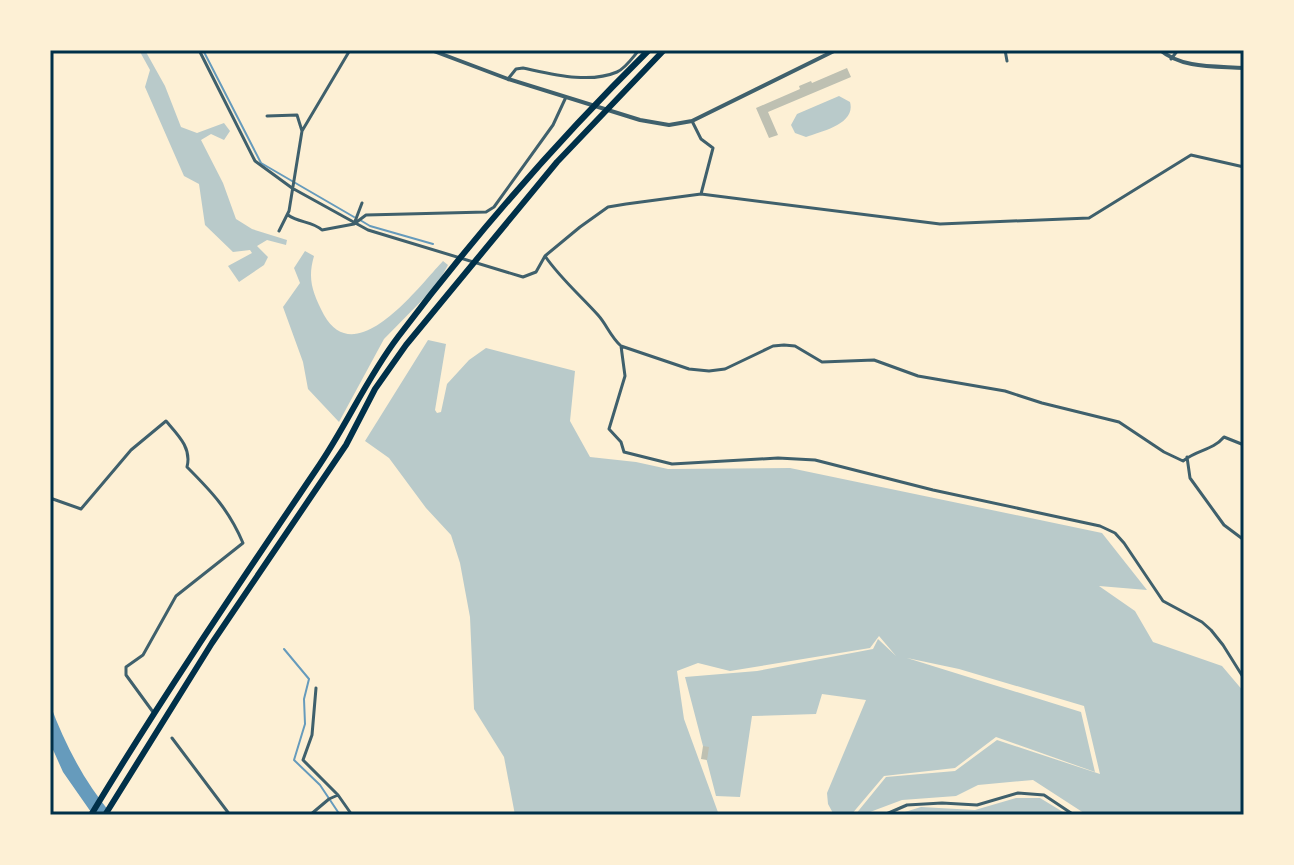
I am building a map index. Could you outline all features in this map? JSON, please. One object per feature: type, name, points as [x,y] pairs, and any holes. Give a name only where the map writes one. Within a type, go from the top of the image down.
[{"type":"highway","points":[[91,815],[204,635],[337,439],[366,383],[398,337],[549,152],[649,50]]},
{"type":"highway","points":[[105,815],[212,643],[346,445],[375,389],[406,345],[557,162],[664,50]]},
{"type":"street","points":[[199,50],[255,161],[292,188],[354,224],[523,277],[536,272],[545,256],[608,207],[701,194],[940,224],[1089,218],[1191,155],[1244,167]]},
{"type":"street","points":[[279,231],[288,215],[302,131],[350,50]]},
{"type":"street","points":[[431,50],[508,79],[640,120],[669,125],[692,121],[836,50]]},
{"type":"street","points":[[508,79],[516,69],[523,68],[568,77],[609,74],[620,71],[639,50]]},
{"type":"street","points":[[1005,50],[1007,61]]},
{"type":"street","points":[[1160,50],[1171,59],[1186,64],[1244,68]]},
{"type":"street","points":[[1171,59],[1178,50]]},
{"type":"street","points":[[288,215],[297,221],[317,225],[322,230],[354,224],[366,215],[486,212],[494,207],[553,125],[566,97]]},
{"type":"street","points":[[267,116],[297,115],[302,131]]},
{"type":"street","points":[[692,121],[701,139],[713,148],[701,194]]},
{"type":"street","points":[[354,224],[362,203]]},
{"type":"street","points":[[545,256],[599,316],[611,337],[621,346],[689,369],[725,369],[773,346],[795,346],[822,362],[874,360],[918,376],[1005,391],[1119,422],[1183,461],[1196,451],[1215,447],[1224,437],[1244,445]]},
{"type":"street","points":[[621,346],[625,376],[609,429],[621,442],[624,452],[672,464],[778,458],[815,460],[933,490],[1100,526],[1115,533],[1124,543],[1163,601],[1211,630],[1243,677]]},
{"type":"street","points":[[50,498],[81,509],[131,450],[166,421],[190,456],[187,467],[218,499],[233,521],[243,543],[176,596],[143,655],[125,670],[155,716]]},
{"type":"street","points":[[1187,457],[1190,478],[1224,525],[1244,540]]},
{"type":"street","points":[[316,688],[312,735],[303,760],[338,795],[352,815]]},
{"type":"street","points":[[172,738],[230,815]]},
{"type":"street","points":[[884,815],[907,805],[977,805],[1018,793],[1044,795],[1074,815]]},
{"type":"street","points":[[310,815],[338,795]]},
{"type":"shaded area","points":[[139,50],[146,52],[165,86],[181,127],[197,133],[224,123],[230,131],[224,140],[211,134],[201,140],[223,183],[236,219],[252,229],[287,240],[286,245],[267,240],[257,246],[268,257],[264,265],[239,282],[228,266],[252,253],[250,250],[233,252],[205,225],[199,184],[184,176],[145,87],[150,70]]},
{"type":"shaded area","points":[[839,96],[850,102],[848,116],[843,121],[806,137],[795,133],[791,125],[797,114]]},
{"type":"shaded area","points":[[305,251],[314,256],[312,286],[324,315],[337,330],[353,334],[369,330],[386,319],[443,261],[448,265],[437,285],[384,339],[339,422],[308,389],[303,362],[283,307],[300,283],[294,268]]},
{"type":"shaded area","points":[[428,340],[446,344],[437,413],[441,412],[447,384],[469,360],[486,348],[575,371],[570,421],[590,457],[668,469],[790,468],[1102,533],[1147,590],[1099,586],[1135,611],[1153,642],[1222,666],[1244,692],[1244,815],[1087,815],[1033,780],[978,785],[956,796],[902,800],[855,815],[886,777],[955,771],[997,740],[1100,774],[1084,706],[959,669],[907,658],[1081,712],[1095,772],[996,737],[955,768],[884,776],[851,815],[834,815],[827,793],[866,700],[822,694],[816,714],[752,716],[740,797],[716,796],[685,677],[757,671],[873,649],[878,639],[896,656],[879,636],[870,648],[730,671],[698,663],[677,671],[684,719],[719,815],[515,815],[504,757],[474,709],[470,617],[460,563],[451,535],[426,508],[389,458],[365,441]]},
{"type":"shaded area","points":[[1016,798],[1040,798],[1068,815],[895,815],[921,807],[975,810]]},
{"type":"water","points":[[50,704],[76,762],[112,815],[93,815],[63,772],[50,743]]},
{"type":"building","points":[[847,68],[851,77],[768,112],[778,135],[769,138],[756,108],[800,89],[799,86]]},
{"type":"building","points":[[703,746],[709,747],[707,760],[701,759]]},
{"type":"waterway","points":[[203,50],[261,163],[354,217]]},
{"type":"waterway","points":[[360,220],[370,226],[433,244]]},
{"type":"waterway","points":[[284,649],[309,679],[304,699],[305,724],[294,760],[320,785],[340,815]]}]
